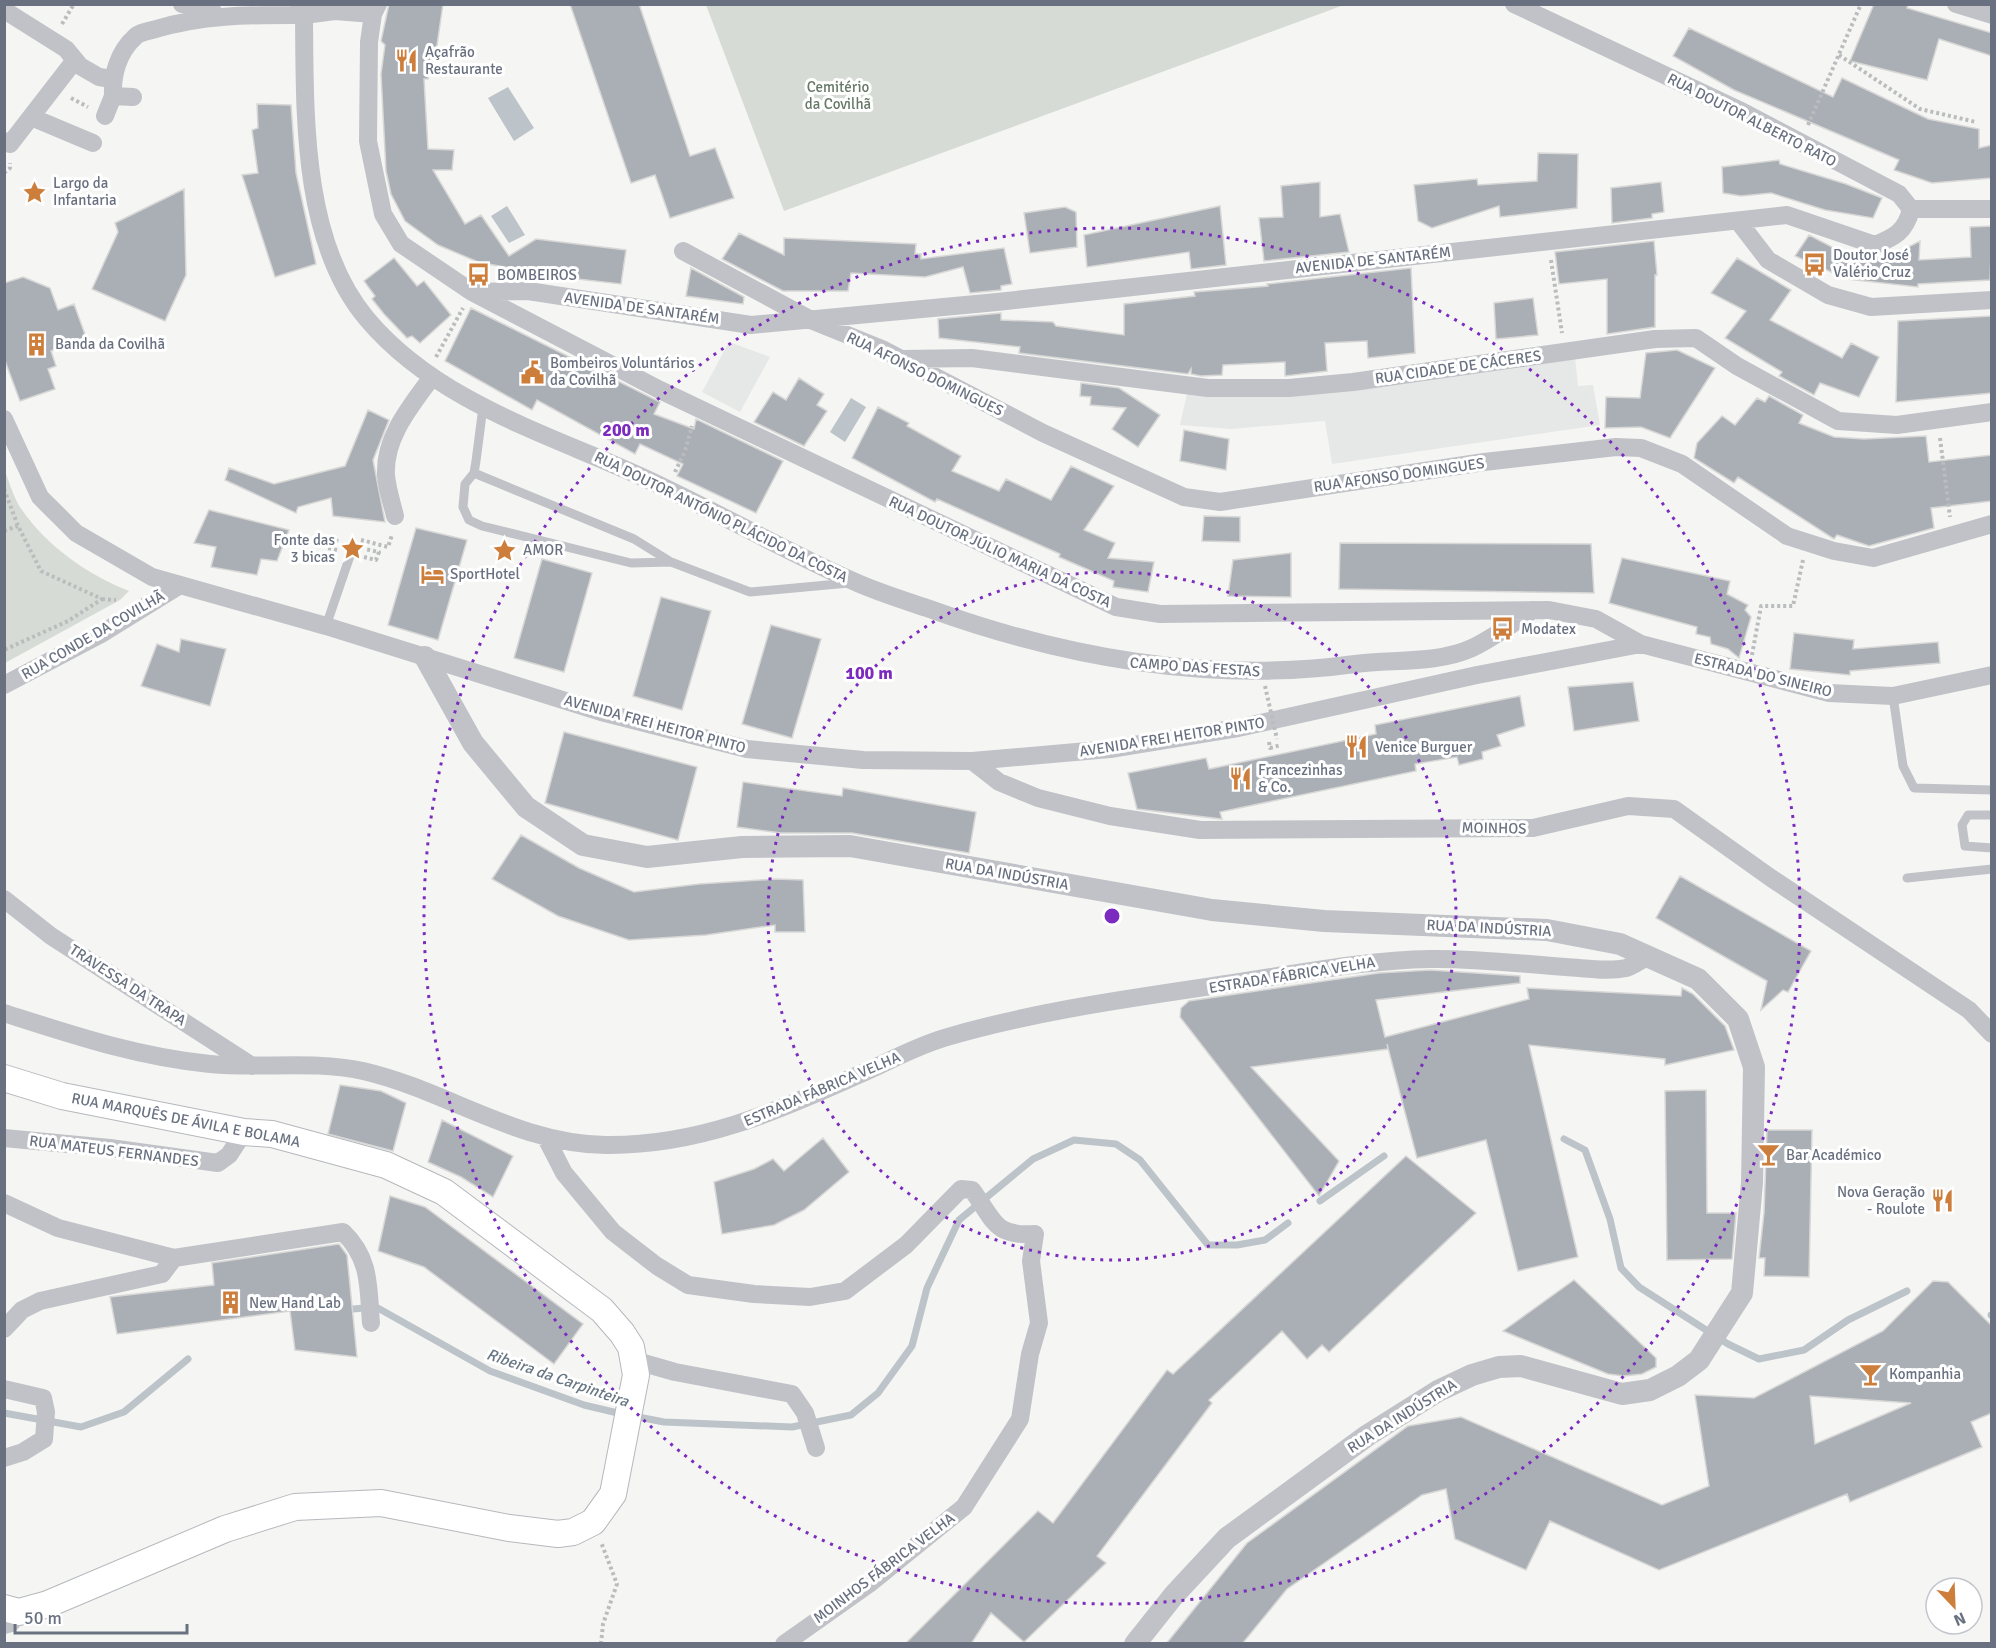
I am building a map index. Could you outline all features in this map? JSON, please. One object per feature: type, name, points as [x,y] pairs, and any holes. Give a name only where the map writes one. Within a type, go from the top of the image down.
[{"type":"main road","name":"RUA MARQUÊS DE ÁVILA E BOLAMA","points":[[4,1078],[62,1096],[244,1132],[272,1134],[386,1165],[444,1192],[602,1310],[631,1347],[635,1367]]},
{"type":"main road","points":[[10,1615],[48,1604],[225,1529],[295,1507],[381,1503],[510,1528],[558,1534],[573,1532],[593,1522],[613,1494],[629,1416],[635,1367]]},
{"type":"street","points":[[182,4],[221,15]]},
{"type":"street","name":"RUA DOUTOR ALBERTO RATO","points":[[1514,4],[1743,112],[1899,194],[1911,209]]},
{"type":"street","points":[[1956,4],[1992,15]]},
{"type":"street","points":[[105,116],[120,57],[136,35],[178,22],[221,15],[337,8],[376,9]]},
{"type":"street","name":"RUA DOUTOR JÚLIO MARIA DA COSTA","points":[[376,9],[369,42],[368,141],[383,214],[400,244],[472,292],[697,407],[1116,607],[1160,614],[1549,610],[1596,619],[1641,644]]},
{"type":"street","points":[[4,10],[66,49],[80,66],[112,88],[133,97]]},
{"type":"street","name":"RUA DOUTOR ANTÓNIO PLÁCIDO DA COSTA","points":[[301,10],[306,129],[319,215],[328,245],[344,283],[365,317],[401,355],[483,407],[642,477],[856,583]]},
{"type":"street","points":[[7,143],[31,117],[75,60]]},
{"type":"street","points":[[31,117],[93,143]]},
{"type":"street","points":[[1911,209],[1992,209]]},
{"type":"street","name":"AVENIDA DE SANTARÉM","points":[[472,292],[528,291],[751,324],[813,321],[1787,215],[1844,237],[1875,245],[1891,238],[1907,224],[1911,209]]},
{"type":"street","points":[[1738,221],[1768,260],[1828,295],[1871,307],[1992,300]]},
{"type":"street","points":[[684,251],[813,321]]},
{"type":"street","name":"RUA AFONSO DOMINGUES","points":[[813,321],[901,359],[1043,434],[1184,497],[1220,502],[1484,462],[1616,447],[1641,448],[1682,464],[1787,536],[1834,551],[1873,558],[1992,524]]},
{"type":"street","name":"RUA CIDADE DE CÁCERES","points":[[901,359],[972,358],[1208,388],[1289,388],[1353,382],[1655,339],[1696,338],[1737,366],[1838,421],[1897,425],[1992,412]]},
{"type":"street","points":[[395,516],[386,476],[387,449],[406,412],[430,375]]},
{"type":"street","name":"AVENIDA FREI HEITOR PINTO","points":[[4,419],[40,496],[76,533],[152,577],[326,626],[602,712],[747,749],[863,760],[972,761],[1110,750],[1238,728],[1488,673],[1641,644]]},
{"type":"street","name":"CAMPO DAS FESTAS","points":[[856,583],[990,631],[1103,658],[1213,671],[1268,672],[1443,657],[1472,648],[1533,610]]},
{"type":"street","name":"RUA CONDE DA COVILHÃ","points":[[4,685],[101,634],[180,585]]},
{"type":"street","name":"ESTRADA DO SINEIRO","points":[[1641,644],[1829,693],[1893,696],[1992,675]]},
{"type":"street","name":"RUA DA INDÚSTRIA","points":[[425,657],[473,743],[526,807],[583,845],[647,857],[742,847],[850,846],[1212,910],[1324,921],[1547,930],[1620,944],[1698,979],[1738,1019],[1754,1067],[1752,1183],[1742,1293],[1699,1360],[1678,1376],[1650,1390],[1632,1393],[1622,1394],[1521,1366],[1500,1367],[1472,1375],[1438,1391],[1368,1435],[1227,1538],[1173,1594],[1135,1644]]},
{"type":"street","name":"MOINHOS","points":[[972,761],[999,782],[1038,798],[1110,816],[1200,830],[1533,828],[1628,806],[1674,809],[1771,878],[1969,1010],[1992,1034]]},
{"type":"street","name":"TRAVESSA DA TRAPA","points":[[4,899],[51,936],[254,1067]]},
{"type":"street","name":"ESTRADA FÁBRICA VELHA","points":[[4,1013],[126,1051],[205,1064],[254,1067],[318,1064],[360,1070],[390,1078],[495,1122],[546,1138],[604,1145],[662,1141],[720,1131],[758,1118],[937,1040],[976,1029],[1132,1000],[1367,962],[1435,959],[1594,969],[1627,968],[1648,956]]},
{"type":"street","name":"RUA MATEUS FERNANDES","points":[[4,1138],[110,1148],[218,1163],[229,1155],[244,1132]]},
{"type":"street","name":"MOINHOS FÁBRICA VELHA","points":[[546,1138],[564,1173],[613,1232],[688,1285],[754,1294],[810,1297],[845,1291],[906,1245],[961,1189],[972,1190],[989,1212],[995,1226],[1014,1236],[1035,1234],[1031,1262],[1039,1323],[1030,1354],[1020,1419],[964,1508],[869,1584],[784,1644]]},
{"type":"street","points":[[4,1203],[58,1228],[174,1258],[343,1232],[356,1244],[365,1263],[371,1323]]},
{"type":"street","points":[[4,1329],[22,1310],[40,1301],[162,1274],[174,1258]]},
{"type":"street","points":[[635,1367],[675,1372],[792,1394],[805,1413],[816,1448]]},
{"type":"street","points":[[4,1389],[43,1398],[46,1412],[44,1439],[24,1452],[4,1458]]},
{"type":"lane","points":[[483,407],[474,473],[465,484],[463,507],[469,520],[482,526],[631,564],[671,562]]},
{"type":"lane","points":[[474,473],[634,539],[671,562],[750,592],[856,583]]},
{"type":"lane","points":[[326,626],[351,554]]},
{"type":"lane","points":[[1893,696],[1903,766],[1914,788],[1992,789]]},
{"type":"lane","points":[[1992,815],[1968,815],[1962,825],[1965,846],[1992,848]]},
{"type":"lane","points":[[1907,878],[1992,869]]},
{"type":"path","points":[[1800,143],[1861,4]]},
{"type":"path","points":[[1839,55],[1920,108],[1976,122]]},
{"type":"path","points":[[51,89],[105,116]]},
{"type":"path","points":[[1548,242],[1566,352]]},
{"type":"path","points":[[430,375],[472,292]]},
{"type":"path","points":[[675,473],[685,451],[697,407]]},
{"type":"path","points":[[1937,419],[1953,536]]},
{"type":"path","points":[[4,489],[18,526],[42,571],[102,599],[68,621],[4,650]]},
{"type":"path","points":[[4,531],[18,526]]},
{"type":"path","points":[[1749,673],[1761,606],[1792,606],[1807,542]]},
{"type":"path","points":[[1265,686],[1276,739],[1269,740],[1270,748],[1281,745]]},
{"type":"path","points":[[601,1644],[603,1624],[617,1584],[602,1544]]},
{"type":"shaded area","points":[[508,87],[534,128],[514,141],[488,98]]},
{"type":"shaded area","points":[[507,206],[525,235],[509,243],[491,216]]},
{"type":"shaded area","points":[[729,342],[770,357],[740,412],[702,392]]},
{"type":"shaded area","points":[[1575,357],[1578,386],[1593,385],[1600,425],[1332,464],[1325,421],[1231,429],[1180,425],[1188,389]]},
{"type":"shaded area","points":[[851,398],[866,407],[845,442],[830,432]]},
{"type":"green space","name":"Cemitério da Covilhã","points":[[706,5],[1344,5],[784,211]]},
{"type":"green space","points":[[5,471],[19,506],[44,536],[84,568],[129,591],[120,600],[5,663]]},
{"type":"building","points":[[389,4],[443,4],[436,52],[432,50],[428,79],[424,79],[428,149],[454,150],[452,170],[433,170],[465,224],[481,215],[509,256],[536,239],[626,250],[621,284],[551,276],[478,262],[438,245],[405,221],[391,194],[386,171],[381,74],[385,45],[381,41]]},
{"type":"building","points":[[570,4],[639,4],[690,156],[715,148],[734,198],[670,218],[655,175],[631,183]]},
{"type":"building","points":[[1874,4],[1908,4],[1907,8],[1992,33],[1992,56],[1939,39],[1927,80],[1850,61]]},
{"type":"building","points":[[1689,28],[1833,97],[1842,78],[1928,119],[1979,129],[1979,148],[1992,145],[1992,178],[1932,183],[1894,170],[1899,160],[1734,90],[1673,56]]},
{"type":"building","points":[[257,104],[291,105],[296,173],[316,264],[275,277],[242,175],[258,173],[252,130],[258,128]]},
{"type":"building","points":[[1538,153],[1578,154],[1577,208],[1500,217],[1499,206],[1432,228],[1418,221],[1414,185],[1477,179],[1478,185],[1537,181]]},
{"type":"building","points":[[1779,160],[1780,164],[1846,184],[1882,198],[1873,218],[1825,210],[1771,193],[1741,196],[1723,193],[1722,167]]},
{"type":"building","points":[[1320,182],[1320,217],[1340,214],[1349,252],[1264,261],[1259,218],[1283,217],[1281,186]]},
{"type":"building","points":[[1661,182],[1664,212],[1652,214],[1652,218],[1612,223],[1611,188]]},
{"type":"building","points":[[184,189],[186,275],[165,321],[92,289],[118,232],[115,223]]},
{"type":"building","points":[[1220,206],[1226,265],[1191,269],[1189,252],[1087,267],[1084,235]]},
{"type":"building","points":[[1065,207],[1076,212],[1077,247],[1030,253],[1024,213]]},
{"type":"building","points":[[1992,226],[1990,280],[1918,284],[1918,287],[1847,279],[1795,256],[1809,235],[1853,258],[1891,256],[1920,241],[1919,260],[1971,257],[1970,227]]},
{"type":"building","points":[[739,233],[784,255],[784,238],[916,244],[915,254],[921,254],[921,259],[1004,248],[1012,284],[1001,286],[1001,290],[970,293],[963,267],[925,277],[851,273],[848,291],[783,291],[722,259]]},
{"type":"building","points":[[1654,241],[1657,275],[1655,275],[1655,327],[1607,334],[1607,279],[1559,284],[1555,252]]},
{"type":"building","points":[[394,258],[417,286],[424,281],[451,315],[420,343],[412,336],[407,338],[384,314],[372,299],[375,296],[364,281]]},
{"type":"building","points":[[1737,258],[1791,290],[1770,320],[1842,358],[1851,343],[1879,357],[1859,397],[1820,383],[1814,395],[1779,376],[1782,372],[1725,338],[1746,311],[1711,293]]},
{"type":"building","points":[[691,268],[744,297],[743,304],[686,296]]},
{"type":"building","points":[[1411,268],[1415,353],[1368,358],[1367,341],[1325,343],[1327,371],[1285,376],[1285,362],[1223,365],[1222,375],[1201,376],[1191,374],[1191,369],[1188,374],[1019,353],[1020,347],[939,338],[938,319],[1001,313],[1001,320],[1053,322],[1056,326],[1124,335],[1124,304],[1195,296],[1194,292],[1268,286],[1267,284]]},
{"type":"building","name":"Banda da Covilhã","points":[[23,277],[50,288],[58,310],[74,304],[86,337],[51,351],[56,366],[48,369],[55,389],[20,401],[4,358],[4,283]]},
{"type":"building","points":[[1533,298],[1538,335],[1496,339],[1494,303]]},
{"type":"building","name":"Bombeiros Voluntários da Covilhã","points":[[471,308],[660,402],[654,414],[694,429],[696,419],[783,461],[756,513],[677,476],[683,464],[640,444],[635,454],[537,400],[532,410],[445,361]]},
{"type":"building","points":[[1992,316],[1992,393],[1896,402],[1898,321]]},
{"type":"building","points":[[1677,350],[1715,368],[1670,438],[1641,427],[1605,428],[1606,397],[1640,398],[1646,353]]},
{"type":"building","points":[[799,378],[824,394],[817,405],[827,411],[804,446],[754,422],[773,392],[786,400]]},
{"type":"building","points":[[1081,383],[1119,388],[1160,415],[1138,447],[1112,429],[1126,408],[1090,405],[1091,397],[1080,396]]},
{"type":"building","points":[[1769,396],[1803,415],[1799,423],[1834,437],[1864,439],[1926,436],[1929,462],[1992,455],[1992,501],[1931,508],[1934,528],[1869,546],[1837,535],[1834,539],[1738,477],[1734,483],[1694,458],[1697,443],[1722,416],[1735,425],[1757,398],[1765,402]]},
{"type":"building","points":[[878,407],[909,423],[907,426],[961,456],[952,471],[999,491],[1006,479],[1051,500],[1071,466],[1114,486],[1084,530],[1115,543],[1108,558],[1154,562],[1148,592],[1113,587],[1114,581],[1059,557],[1060,554],[937,499],[935,502],[852,458]]},
{"type":"building","points":[[368,410],[389,420],[373,460],[385,522],[333,516],[331,498],[298,507],[296,513],[225,480],[229,468],[274,484],[345,466]]},
{"type":"building","points":[[1184,430],[1229,439],[1226,470],[1180,461]]},
{"type":"building","points":[[209,510],[289,530],[277,561],[261,559],[257,575],[211,567],[216,547],[194,543]]},
{"type":"building","points":[[1204,516],[1240,517],[1240,542],[1202,541]]},
{"type":"building","points":[[416,528],[467,540],[438,640],[388,625]]},
{"type":"building","points":[[1340,543],[1591,544],[1594,593],[1339,589]]},
{"type":"building","points":[[1291,553],[1291,597],[1228,596],[1233,560]]},
{"type":"building","points":[[1622,558],[1730,581],[1727,594],[1748,605],[1745,610],[1751,617],[1739,658],[1728,649],[1711,644],[1710,637],[1696,634],[1697,627],[1609,603]]},
{"type":"building","points":[[542,559],[592,573],[564,672],[514,658]]},
{"type":"building","points":[[661,597],[711,611],[682,710],[633,696]]},
{"type":"building","points":[[771,625],[821,639],[792,738],[742,724]]},
{"type":"building","points":[[1794,633],[1854,640],[1853,649],[1938,642],[1940,663],[1850,671],[1850,675],[1790,669]]},
{"type":"building","points":[[181,639],[226,649],[210,706],[141,686],[157,644],[179,652]]},
{"type":"building","points":[[1633,682],[1639,721],[1574,731],[1568,687]]},
{"type":"building","points":[[1520,696],[1525,726],[1497,735],[1501,746],[1482,752],[1483,759],[1459,765],[1457,757],[1415,764],[1416,771],[1220,812],[1222,819],[1137,809],[1128,773],[1206,758],[1209,769],[1376,734],[1375,725]]},
{"type":"building","points":[[564,732],[697,767],[678,840],[545,803]]},
{"type":"building","points":[[743,782],[842,796],[843,788],[976,812],[969,853],[852,833],[781,833],[737,827]]},
{"type":"building","points":[[521,835],[579,868],[634,892],[699,884],[776,879],[803,880],[805,932],[775,932],[775,925],[706,935],[629,940],[558,916],[492,879]]},
{"type":"building","points":[[1680,876],[1811,951],[1788,992],[1783,990],[1761,1010],[1767,981],[1656,918]]},
{"type":"building","points":[[1430,970],[1520,976],[1520,983],[1376,1000],[1385,1037],[1529,999],[1527,988],[1681,996],[1682,988],[1693,994],[1725,1026],[1734,1050],[1665,1065],[1665,1059],[1529,1045],[1578,1257],[1518,1271],[1486,1140],[1417,1158],[1387,1044],[1388,1049],[1251,1067],[1339,1161],[1319,1196],[1180,1017],[1181,1008],[1189,1001],[1379,973]]},
{"type":"building","points":[[340,1085],[381,1091],[406,1103],[393,1151],[328,1134]]},
{"type":"building","points":[[1706,1090],[1707,1213],[1736,1213],[1732,1259],[1667,1260],[1665,1091]]},
{"type":"building","points":[[442,1120],[513,1156],[493,1197],[461,1177],[428,1162]]},
{"type":"building","points":[[1767,1130],[1812,1130],[1809,1277],[1764,1276],[1765,1258],[1759,1258],[1764,1213]]},
{"type":"building","points":[[823,1138],[849,1172],[804,1210],[774,1225],[722,1234],[714,1182],[754,1169],[773,1159],[784,1171]]},
{"type":"building","points":[[1406,1156],[1476,1213],[1329,1352],[1322,1345],[1307,1359],[1282,1331],[1209,1400],[1212,1403],[1097,1556],[1106,1563],[1024,1642],[991,1613],[971,1644],[905,1644],[1038,1511],[1053,1523],[1167,1370],[1173,1374]]},
{"type":"building","points":[[390,1196],[425,1207],[583,1324],[554,1364],[424,1267],[378,1251]]},
{"type":"building","name":"New Hand Lab","points":[[339,1244],[347,1255],[357,1357],[295,1350],[290,1311],[117,1334],[110,1297],[214,1285],[212,1263]]},
{"type":"building","points":[[1574,1280],[1656,1358],[1656,1367],[1642,1374],[1624,1376],[1608,1374],[1503,1331]]},
{"type":"building","points":[[1933,1281],[1948,1282],[1992,1326],[1992,1413],[1971,1422],[1982,1447],[1850,1502],[1847,1494],[1659,1570],[1550,1521],[1526,1570],[1455,1539],[1446,1489],[1422,1495],[1287,1589],[1242,1644],[1166,1644],[1247,1543],[1408,1426],[1461,1417],[1662,1505],[1709,1486],[1695,1395],[1754,1398],[1883,1331]],"holes":[[[1810,1396],[1911,1403],[1815,1444]]]},
{"type":"waterway","name":"Ribeira da Carpinteira","points":[[1564,1139],[1585,1150],[1610,1219],[1621,1268],[1639,1287],[1728,1344],[1759,1359],[1804,1350],[1848,1320],[1907,1291]]},
{"type":"waterway","name":"Ribeira da Carpinteira","points":[[633,1416],[664,1422],[792,1427],[851,1415],[878,1393],[912,1346],[927,1288],[959,1220],[1033,1159],[1074,1140],[1116,1144],[1140,1160],[1208,1245],[1237,1245],[1265,1240],[1288,1223]]},
{"type":"waterway","name":"Ribeira da Carpinteira","points":[[1320,1201],[1384,1156]]},
{"type":"waterway","name":"Ribeira da Carpinteira","points":[[353,1309],[376,1307],[490,1371],[584,1405],[622,1414]]},
{"type":"waterway","name":"Ribeira da Carpinteira","points":[[4,1413],[81,1427],[124,1412],[188,1359]]},
{"type":"place","name":"Açafrão Restaurante","points":[[407,61]]},
{"type":"place","name":"Largo da Infantaria","points":[[35,192]]},
{"type":"place","name":"Doutor José Valério Cruz","points":[[1815,264]]},
{"type":"place","name":"BOMBEIROS","points":[[479,275]]},
{"type":"place","name":"Banda da Covilhã","points":[[37,344]]},
{"type":"place","name":"Bombeiros Voluntários da Covilhã","points":[[532,372]]},
{"type":"place","name":"Fonte das 3 bicas","points":[[353,549]]},
{"type":"place","name":"AMOR","points":[[505,550]]},
{"type":"place","name":"SportHotel","points":[[432,574]]},
{"type":"place","name":"Modatex","points":[[1503,629]]},
{"type":"place","name":"Venice Burguer","points":[[1357,747]]},
{"type":"place","name":"Francezinhas & Co.","points":[[1240,779]]},
{"type":"place","name":"Bar Académico","points":[[1768,1155]]},
{"type":"place","name":"Nova Geração - Roulote","points":[[1943,1201]]},
{"type":"place","name":"New Hand Lab","points":[[231,1303]]},
{"type":"place","name":"Kompanhia","points":[[1871,1374]]}]
